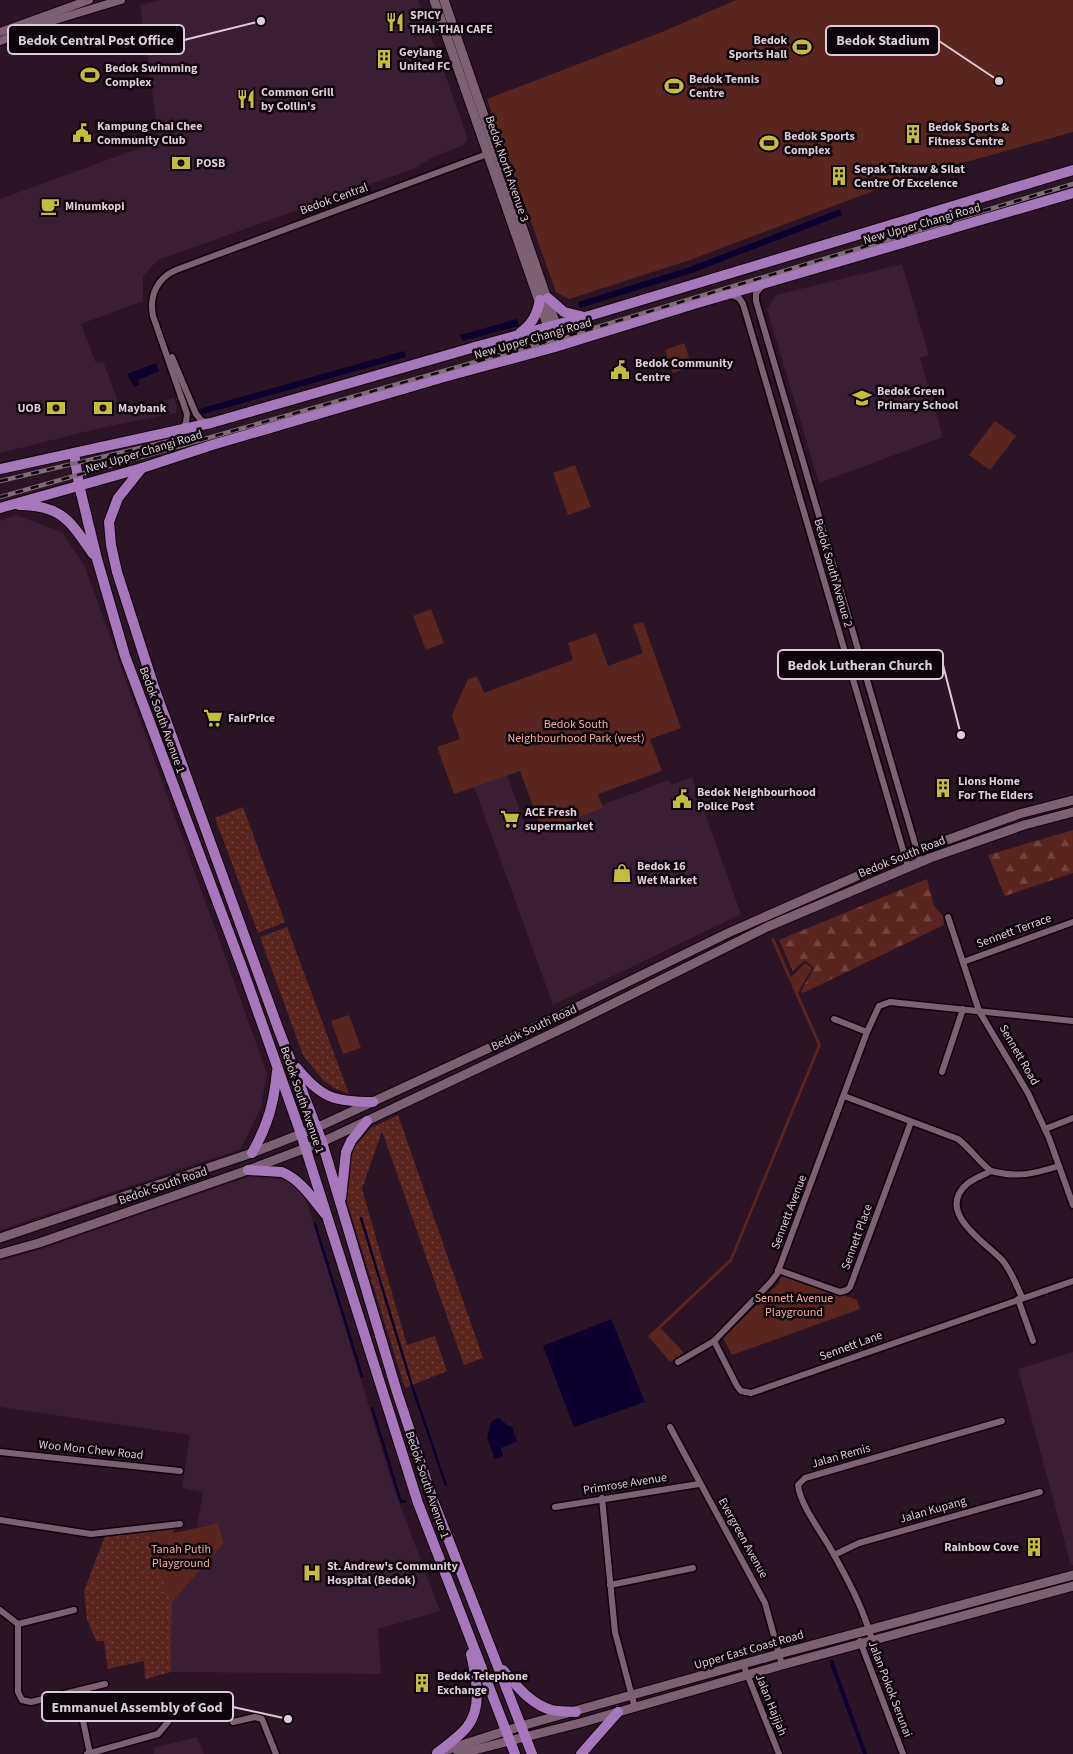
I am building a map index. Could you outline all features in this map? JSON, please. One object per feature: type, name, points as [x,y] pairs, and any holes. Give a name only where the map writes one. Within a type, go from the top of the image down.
[{"type":"main road","name":"Bedok North Avenue 3","points":[[434,0],[493,152]]},
{"type":"main road","name":"Bedok North Avenue 3","points":[[444,0],[559,346]]},
{"type":"main road","name":"New Upper Changi Road","points":[[0,469],[211,423],[586,317],[1073,170]]},
{"type":"main road","name":"New Upper Changi Road","points":[[4,506],[142,468],[212,445],[444,377],[559,346],[727,294],[1073,193]]},
{"type":"main road","points":[[518,335],[529,326],[544,299],[564,312],[586,317]]},
{"type":"main road","name":"Bedok South Avenue 1","points":[[74,453],[79,485],[97,559],[112,614],[139,696],[243,970],[302,1134],[418,1503],[515,1754]]},
{"type":"main road","name":"Bedok South Avenue 1","points":[[142,468],[118,498],[109,522],[110,545],[117,572],[155,690],[322,1142],[403,1410],[430,1491],[532,1754]]},
{"type":"main road","points":[[4,506],[30,505],[59,513],[70,522],[97,559]]},
{"type":"main road","name":"Bedok South Road","points":[[0,1238],[302,1134],[552,1019],[728,933],[904,855],[1019,814],[1073,800]]},
{"type":"main road","name":"Bedok South Road","points":[[0,1254],[39,1243],[306,1149],[796,915],[920,861],[1024,825],[1073,812]]},
{"type":"main road","points":[[792,904],[796,915]]},
{"type":"main road","points":[[290,1059],[309,1084],[321,1092],[336,1099],[352,1102],[373,1102]]},
{"type":"main road","points":[[252,1152],[268,1122],[273,1104],[278,1068]]},
{"type":"main road","points":[[341,1204],[346,1152],[351,1141],[367,1121]]},
{"type":"main road","points":[[248,1170],[287,1174],[301,1184],[329,1219]]},
{"type":"main road","name":"Upper East Coast Road","points":[[458,1754],[576,1712],[869,1629],[1073,1575]]},
{"type":"main road","name":"Upper East Coast Road","points":[[523,1731],[635,1708],[782,1665],[1073,1586]]},
{"type":"main road","points":[[435,1753],[467,1727],[474,1715],[477,1702],[475,1671],[462,1614]]},
{"type":"main road","points":[[497,1663],[514,1683],[537,1704],[552,1710],[576,1712]]},
{"type":"main road","points":[[581,1754],[618,1712]]},
{"type":"main road","name":"Upper East Coast Road","points":[[435,1753],[508,1736]]},
{"type":"street","points":[[0,32],[89,0]]},
{"type":"street","points":[[0,41],[45,23],[121,0]]},
{"type":"street","name":"Bedok Central","points":[[182,429],[187,421],[187,414],[153,316],[153,294],[167,274],[493,152]]},
{"type":"street","name":"Bedok Central","points":[[179,269],[164,280],[159,287],[155,298],[155,312],[166,344],[196,414],[202,420],[211,423]]},
{"type":"street","name":"Bedok South Avenue 2","points":[[764,284],[756,293],[756,301],[920,861]]},
{"type":"street","name":"Bedok South Avenue 2","points":[[727,294],[739,298],[743,304],[908,867]]},
{"type":"street","name":"Sennett Road","points":[[948,917],[980,1011],[1024,1085],[1045,1129],[1073,1204]]},
{"type":"street","name":"Sennett Terrace","points":[[963,962],[1073,922]]},
{"type":"street","name":"Sennett Avenue","points":[[678,1362],[714,1341],[770,1283],[778,1270],[877,1009],[884,1003],[890,1002],[1073,1021]]},
{"type":"street","points":[[942,1072],[964,1009]]},
{"type":"street","points":[[834,1019],[867,1032]]},
{"type":"street","points":[[844,1096],[958,1139],[973,1152],[983,1165],[992,1171],[1008,1175],[1022,1175],[1038,1173],[1059,1166]]},
{"type":"street","points":[[1045,1129],[1073,1118]]},
{"type":"street","name":"Sennett Place","points":[[778,1270],[840,1292],[850,1287],[911,1122]]},
{"type":"street","points":[[992,1171],[968,1183],[961,1191],[958,1200],[959,1213],[965,1226],[1002,1261],[1020,1298],[1033,1341]]},
{"type":"street","name":"Sennett Lane","points":[[714,1341],[737,1386],[742,1391],[751,1393],[1073,1281]]},
{"type":"street","name":"Jalan Remis","points":[[872,1640],[858,1603],[834,1555],[801,1497],[798,1485],[802,1480],[1002,1421]]},
{"type":"street","name":"Evergreen Avenue","points":[[670,1427],[699,1484],[765,1603],[782,1665]]},
{"type":"street","name":"Woo Mon Chew Road","points":[[0,1452],[180,1471]]},
{"type":"street","name":"Primrose Avenue","points":[[554,1507],[699,1484]]},
{"type":"street","name":"Jalan Kupang","points":[[834,1555],[859,1543],[1040,1492]]},
{"type":"street","points":[[602,1498],[615,1632],[635,1708]]},
{"type":"street","points":[[0,1520],[91,1534],[180,1524]]},
{"type":"street","points":[[610,1585],[693,1568]]},
{"type":"street","points":[[0,1610],[18,1624]]},
{"type":"street","points":[[18,1624],[74,1610]]},
{"type":"street","points":[[18,1624],[18,1692],[22,1700],[31,1702],[105,1684]]},
{"type":"street","name":"Jalan Pokok Serunai","points":[[857,1633],[903,1754]]},
{"type":"street","name":"Jalan Hajijah","points":[[744,1664],[779,1754]]},
{"type":"street","points":[[77,1692],[89,1754],[158,1734],[168,1722]]},
{"type":"street","points":[[234,1722],[255,1717],[262,1719],[276,1754]]},
{"type":"shaded area","points":[[161,0],[418,0],[467,136],[467,141],[462,146],[435,156],[413,169],[158,260],[143,276],[143,301],[81,324],[96,363],[103,361],[122,413],[174,398],[177,406],[176,413],[109,426],[0,453],[0,199],[159,141],[140,5]]},
{"type":"shaded area","points":[[840,209],[842,215],[692,273],[580,308],[578,302],[690,267]]},
{"type":"shaded area","name":"Bedok Green Primary School","points":[[902,264],[929,355],[920,358],[943,437],[819,483],[767,309],[776,295]]},
{"type":"shaded area","points":[[517,319],[519,326],[462,341],[460,335]]},
{"type":"shaded area","points":[[404,351],[406,357],[200,415],[199,409]]},
{"type":"shaded area","points":[[156,363],[159,371],[138,380],[139,385],[134,387],[127,374]]},
{"type":"shaded area","points":[[16,515],[62,532],[85,567],[267,1073],[261,1107],[241,1149],[0,1230],[0,521]]},
{"type":"shaded area","points":[[506,772],[528,832],[669,780],[671,785],[692,777],[741,914],[553,1005],[473,784]]},
{"type":"shaded area","points":[[250,1176],[287,1180],[306,1199],[393,1486],[440,1611],[378,1629],[381,1674],[171,1672],[172,1602],[224,1543],[218,1523],[197,1527],[203,1492],[182,1488],[190,1435],[0,1407],[0,1261],[41,1249]]},
{"type":"shaded area","points":[[611,1319],[645,1402],[574,1427],[543,1346]]},
{"type":"shaded area","points":[[1073,1352],[1073,1565],[1071,1565],[1018,1369]]},
{"type":"shaded area","points":[[499,1418],[512,1427],[517,1442],[501,1448],[503,1456],[495,1459],[487,1437],[492,1421]]},
{"type":"shaded area","points":[[833,1660],[867,1754],[863,1754],[829,1661]]},
{"type":"shaded area","points":[[197,1737],[204,1754],[154,1754],[153,1748]]},
{"type":"green space","name":"Bedok Sports Complex","points":[[736,0],[1073,0],[1073,132],[905,179],[690,260],[569,299],[556,292],[487,99],[662,32]]},
{"type":"green space","points":[[684,343],[692,366],[673,373],[665,350]]},
{"type":"green space","points":[[995,421],[1016,436],[990,470],[969,455]]},
{"type":"green space","points":[[575,465],[591,507],[568,515],[553,473]]},
{"type":"green space","points":[[431,609],[444,643],[426,650],[413,616]]},
{"type":"green space","name":"Bedok South Neighbourhood Park (west)","points":[[643,622],[681,728],[650,739],[662,771],[598,794],[603,808],[542,830],[520,771],[454,794],[437,747],[460,739],[452,715],[468,679],[477,676],[484,693],[573,660],[568,643],[596,633],[608,666],[643,653],[633,625]]},
{"type":"green space","points":[[243,807],[285,922],[258,933],[215,818]]},
{"type":"green space","points":[[1073,830],[1073,873],[1005,896],[988,855]]},
{"type":"green space","points":[[927,879],[934,906],[943,916],[944,925],[803,993],[801,991],[814,968],[805,960],[793,971],[779,940]]},
{"type":"green space","points":[[287,927],[349,1094],[334,1088],[322,1079],[303,1055],[260,937]]},
{"type":"green space","points":[[774,938],[791,977],[805,963],[812,968],[798,993],[821,1045],[732,1261],[661,1328],[684,1353],[670,1362],[648,1336],[730,1259],[818,1045],[771,939]]},
{"type":"green space","points":[[349,1015],[361,1048],[343,1054],[331,1021]]},
{"type":"green space","points":[[398,1115],[483,1358],[464,1365],[382,1131],[362,1189],[407,1345],[435,1336],[447,1371],[405,1388],[347,1202],[352,1155],[356,1145],[371,1128]]},
{"type":"green space","name":"Sennett Avenue Playground","points":[[783,1273],[857,1300],[860,1309],[732,1355],[723,1338],[778,1284]]},
{"type":"green space","name":"Tanah Putih Playground","points":[[218,1523],[224,1543],[172,1602],[153,1549],[151,1531],[173,1529],[174,1533]]},
{"type":"green space","points":[[151,1531],[153,1549],[172,1602],[171,1672],[145,1679],[144,1661],[108,1669],[104,1641],[96,1641],[87,1619],[84,1591],[105,1536]]},
{"type":"waterway","points":[[361,1218],[413,1389],[446,1485]]},
{"type":"waterway","points":[[315,1224],[362,1376]]},
{"type":"waterway","points":[[372,1408],[401,1502],[405,1501]]},
{"type":"railway","points":[[0,497],[581,332],[1073,184]]},
{"type":"railway","points":[[0,481],[195,435]]},
{"type":"place","name":"Bedok Central Post Office","points":[[261,21]]},
{"type":"place","name":"SPICY THAI-THAI CAFE","points":[[395,22]]},
{"type":"place","name":"Bedok Sports Hall","points":[[802,47]]},
{"type":"place","name":"Geylang United FC","points":[[384,59]]},
{"type":"place","name":"Bedok Swimming Complex","points":[[90,75]]},
{"type":"place","name":"Bedok Stadium","points":[[999,81]]},
{"type":"place","name":"Bedok Tennis Centre","points":[[674,86]]},
{"type":"place","name":"Common Grill by Collin's","points":[[246,99]]},
{"type":"place","name":"Kampung Chai Chee Community Club","points":[[82,133]]},
{"type":"place","name":"Bedok Sports & Fitness Centre","points":[[913,134]]},
{"type":"place","name":"Bedok Sports Complex","points":[[769,143]]},
{"type":"place","name":"POSB","points":[[181,163]]},
{"type":"place","name":"Sepak Takraw & Silat Centre Of Excelence","points":[[839,176]]},
{"type":"place","name":"Minumkopi","points":[[50,206]]},
{"type":"place","name":"Bedok Community Centre","points":[[620,370]]},
{"type":"place","name":"Bedok Green Primary School","points":[[862,398]]},
{"type":"place","name":"UOB","points":[[56,408]]},
{"type":"place","name":"Maybank","points":[[103,408]]},
{"type":"place","name":"FairPrice","points":[[213,718]]},
{"type":"place","name":"Bedok Lutheran Church","points":[[961,735]]},
{"type":"place","name":"Lions Home For The Elders","points":[[943,788]]},
{"type":"place","name":"Bedok Neighbourhood Police Post","points":[[682,799]]},
{"type":"place","name":"ACE Fresh supermarket","points":[[510,819]]},
{"type":"place","name":"Bedok 16 Wet Market","points":[[622,873]]},
{"type":"place","name":"Rainbow Cove","points":[[1034,1547]]},
{"type":"place","name":"St. Andrew's Community Hospital (Bedok)","points":[[312,1573]]},
{"type":"place","name":"Bedok Telephone Exchange","points":[[422,1683]]},
{"type":"place","name":"Emmanuel Assembly of God","points":[[288,1719]]}]
